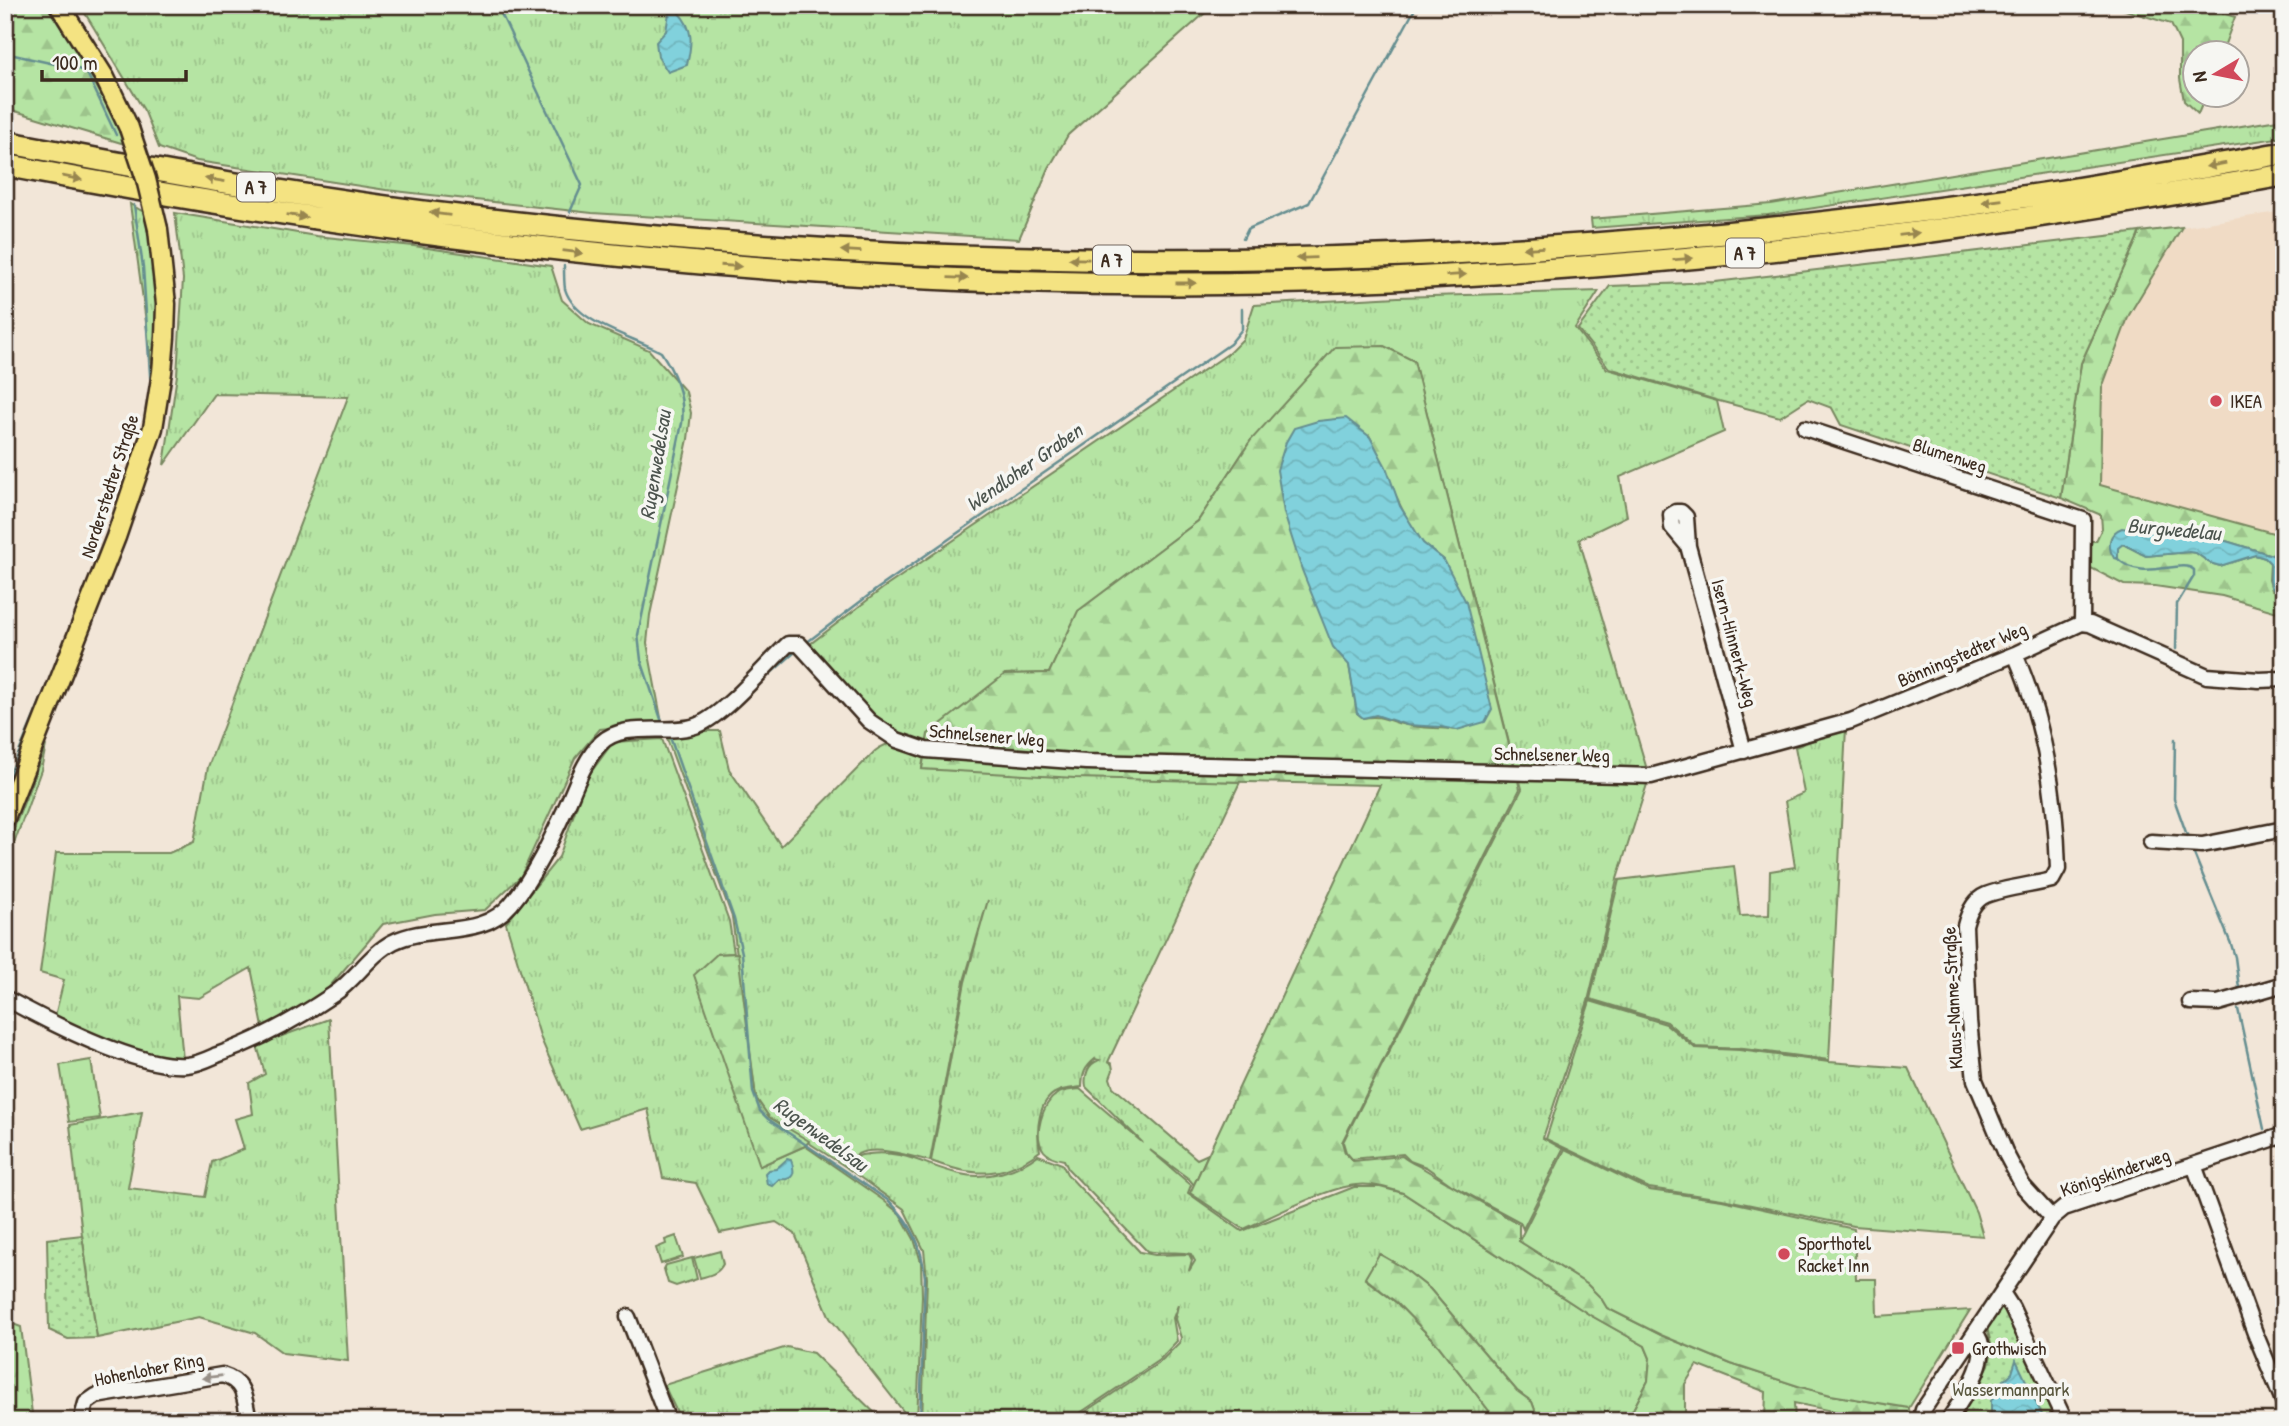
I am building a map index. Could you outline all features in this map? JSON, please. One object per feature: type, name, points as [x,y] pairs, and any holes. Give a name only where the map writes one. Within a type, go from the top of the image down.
[{"type":"highway","name":"A 7","points":[[5,142],[145,169],[355,202],[622,234],[847,251],[974,257],[1143,260],[1432,254],[1653,240],[1922,211],[2059,192],[2284,153]]},
{"type":"highway","name":"A 7","points":[[5,165],[272,213],[410,233],[584,253],[845,274],[1146,283],[1388,279],[1609,265],[1767,251],[1962,227],[2284,175]]},
{"type":"main road","name":"Norderstedter Straße","points":[[5,818],[116,537],[153,428],[165,337],[165,290],[158,229],[146,180],[129,128],[105,78],[59,5]]},
{"type":"street","name":"Blumenweg","points":[[1805,428],[2083,520],[2082,623]]},
{"type":"street","name":"Isern-Hinnerk-Weg","points":[[1688,545],[1744,751]]},
{"type":"street","name":"Bönningstedter Weg","points":[[1651,776],[1851,721],[2015,654],[2082,623]]},
{"type":"street","points":[[2082,623],[2090,624],[2207,676],[2284,679]]},
{"type":"street","name":"Schnelsener Weg","points":[[5,998],[49,1022],[109,1048],[151,1061],[193,1064],[245,1045],[295,1020],[343,988],[391,943],[407,937],[477,926],[494,920],[510,905],[544,855],[585,766],[602,741],[628,730],[695,726],[714,717],[788,644],[799,644],[869,721],[897,740],[926,750],[1086,762],[1651,776]]},
{"type":"street","name":"Klaus-Nanne-Straße","points":[[2015,654],[2036,710],[2046,750],[2053,791],[2058,869],[2052,880],[1985,895],[1974,905],[1967,917],[1965,926],[1969,1032],[1975,1080],[2006,1154],[2023,1186],[2052,1218]]},
{"type":"street","points":[[2151,842],[2202,845],[2284,829]]},
{"type":"street","points":[[2190,1002],[2218,1003],[2284,984]]},
{"type":"street","name":"Königskinderweg","points":[[1920,1421],[1923,1410],[2052,1218],[2064,1208],[2284,1135]]},
{"type":"street","points":[[2194,1165],[2255,1333],[2284,1403]]},
{"type":"street","points":[[2003,1294],[2065,1421]]},
{"type":"street","points":[[628,1317],[668,1421]]},
{"type":"street","points":[[1948,1421],[1983,1355],[1982,1343],[1975,1333]]},
{"type":"street","name":"Hohenloher Ring","points":[[86,1421],[83,1414],[86,1403],[96,1396],[222,1375],[234,1379],[243,1391],[249,1421]]},
{"type":"shaded area","name":"IKEA","points":[[2284,211],[2284,536],[2100,485],[2102,388],[2129,315],[2182,227]]},
{"type":"green space","points":[[5,5],[49,5],[74,44],[128,145],[5,108],[5,61],[10,60],[5,52]]},
{"type":"green space","points":[[80,5],[1214,5],[1068,135],[1049,168],[1019,239],[592,213],[386,190],[197,161],[159,148],[145,112]]},
{"type":"green space","points":[[2109,5],[2197,5],[2235,17],[2227,38],[2180,38],[2180,43],[2171,24]]},
{"type":"green space","points":[[2284,119],[2284,137],[1768,215],[1592,228],[1591,219],[1771,204]]},
{"type":"green space","points":[[130,204],[147,214],[160,264],[161,336],[154,381]]},
{"type":"green space","points":[[175,213],[316,236],[414,246],[551,266],[562,300],[589,324],[649,350],[686,392],[691,413],[688,439],[650,615],[647,643],[662,723],[600,729],[575,758],[521,876],[485,910],[435,914],[383,924],[325,992],[264,1032],[251,968],[199,998],[177,996],[183,1060],[137,1051],[54,1020],[64,980],[40,973],[56,853],[169,853],[194,842],[208,767],[348,397],[214,394],[164,465],[177,375],[183,279]]},
{"type":"green space","points":[[2182,227],[2129,315],[2102,388],[2100,485],[2284,536],[2284,561],[2226,541],[2207,541],[2181,533],[2130,529],[2111,538],[2110,546],[2117,552],[2119,545],[2123,544],[2146,556],[2196,553],[2210,563],[2220,566],[2255,555],[2265,558],[2270,563],[2269,580],[2272,590],[2284,596],[2284,614],[2222,596],[2155,586],[2124,585],[2089,567],[2090,541],[2096,541],[2102,528],[2101,515],[2061,498],[2081,363],[2140,232]]},
{"type":"green space","points":[[2140,232],[2081,363],[2061,498],[1841,425],[1832,408],[1808,399],[1780,417],[1609,368],[1578,329],[1610,286],[1715,282]]},
{"type":"green space","points":[[1599,291],[1575,328],[1607,369],[1717,401],[1724,432],[1620,477],[1627,516],[1579,539],[1648,773],[1516,771],[1414,362],[1251,440],[1198,521],[1078,613],[1049,673],[1005,674],[925,747],[870,719],[805,648],[882,589],[1229,353],[1243,339],[1254,305],[1398,297]]},
{"type":"green space","points":[[1384,346],[1414,361],[1520,789],[1342,1142],[1345,1153],[1353,1161],[1402,1156],[1423,1168],[1519,1224],[1519,1241],[1587,1284],[1607,1308],[1661,1335],[1731,1364],[1801,1387],[1831,1395],[1909,1408],[1910,1421],[1881,1421],[1794,1403],[1795,1421],[1765,1421],[1766,1392],[1697,1365],[1685,1384],[1685,1414],[1682,1421],[1627,1421],[1648,1381],[1650,1358],[1645,1346],[1590,1315],[1403,1193],[1368,1185],[1344,1187],[1300,1203],[1244,1229],[1190,1193],[1380,785],[1075,778],[922,769],[928,734],[1005,674],[1049,673],[1078,611],[1198,521],[1251,440],[1335,347]],"holes":[[[1370,437],[1414,531],[1424,545],[1444,560],[1457,730],[1412,726],[1375,717],[1363,718],[1357,713],[1349,665]]]},
{"type":"green space","points":[[1846,728],[1829,1060],[1744,1049],[1696,1047],[1667,1022],[1590,999],[1619,880],[1734,866],[1740,916],[1769,915],[1770,871],[1795,867],[1785,801],[1804,793],[1795,747]]},
{"type":"green space","points":[[720,731],[729,769],[781,846],[875,751],[894,743],[924,753],[922,769],[1240,782],[1108,1062],[1112,1064],[1110,1078],[1113,1087],[1197,1159],[1208,1154],[1194,1185],[1150,1150],[1191,1185],[1188,1193],[1242,1231],[1354,1187],[1380,1187],[1403,1193],[1590,1315],[1645,1346],[1650,1358],[1648,1381],[1627,1421],[1539,1421],[1532,1402],[1517,1391],[1430,1289],[1380,1254],[1365,1279],[1397,1303],[1438,1345],[1497,1421],[1072,1421],[1160,1362],[1179,1343],[1181,1338],[1175,1319],[1178,1305],[1173,1318],[1177,1341],[1159,1360],[1068,1421],[922,1421],[927,1278],[924,1250],[904,1209],[847,1168],[859,1156],[893,1154],[960,1174],[981,1176],[1011,1170],[1038,1155],[1062,1164],[1067,1174],[1140,1252],[1155,1255],[1189,1254],[1192,1260],[1189,1271],[1195,1261],[1191,1254],[1147,1251],[1068,1169],[1064,1160],[1044,1151],[1039,1128],[1047,1104],[1059,1093],[1080,1089],[1143,1143],[1086,1087],[1088,1070],[1099,1060],[1095,1059],[1086,1068],[1082,1087],[1059,1091],[1046,1101],[1038,1126],[1040,1151],[1026,1160],[1000,1171],[987,1172],[961,1170],[931,1161],[965,982],[988,900],[964,981],[930,1161],[894,1152],[874,1151],[858,1154],[846,1167],[769,1117],[756,1098],[732,917],[667,739]]},
{"type":"green space","points":[[662,739],[729,921],[734,953],[717,954],[760,1166],[805,1146],[900,1214],[914,1239],[921,1262],[922,1296],[917,1421],[911,1421],[830,1318],[795,1234],[776,1222],[720,1233],[696,1183],[663,1178],[648,1109],[580,1129],[541,1039],[506,923],[559,857],[586,779],[613,742]]},
{"type":"green space","points":[[46,745],[41,770],[12,849],[6,849]]},
{"type":"green space","points":[[1518,774],[1649,778],[1617,879],[1588,1001],[1543,1138],[1563,1149],[1523,1229],[1520,1222],[1453,1186],[1426,1167],[1410,1161],[1403,1154],[1352,1159],[1343,1142],[1522,789]]},
{"type":"green space","points":[[738,953],[756,1098],[769,1117],[809,1141],[805,1146],[760,1166],[694,975],[717,954]]},
{"type":"green space","points":[[1590,1001],[1666,1024],[1695,1048],[1739,1050],[1829,1062],[1908,1068],[1976,1212],[1983,1236],[1854,1226],[1722,1199],[1649,1188],[1546,1139]]},
{"type":"green space","points":[[329,1019],[348,1361],[283,1353],[255,1333],[199,1317],[97,1338],[70,1125],[142,1112],[128,1188],[205,1197],[212,1162],[244,1149],[235,1119],[253,1114],[249,1083],[265,1074],[257,1045]]},
{"type":"green space","points":[[91,1060],[100,1118],[69,1122],[60,1065]]},
{"type":"green space","points":[[1565,1149],[1649,1190],[1722,1200],[1854,1229],[1856,1279],[1876,1279],[1877,1316],[1970,1310],[1909,1408],[1831,1395],[1731,1364],[1661,1335],[1607,1308],[1587,1284],[1519,1241]]},
{"type":"green space","points":[[82,1235],[97,1338],[68,1339],[49,1330],[47,1239]]},
{"type":"green space","points":[[676,1236],[683,1257],[661,1264],[656,1248],[666,1244],[665,1240]]},
{"type":"green space","points":[[720,1251],[723,1264],[719,1270],[700,1278],[694,1258]]},
{"type":"green space","points":[[1379,1254],[1402,1267],[1430,1289],[1517,1391],[1532,1402],[1539,1421],[1497,1421],[1438,1345],[1397,1303],[1365,1278]]},
{"type":"green space","points":[[692,1258],[697,1279],[676,1286],[668,1283],[664,1269],[666,1265]]},
{"type":"green space","name":"Wassermannpark","points":[[2005,1306],[2061,1421],[1957,1421],[1989,1365],[1992,1349],[1987,1327]]},
{"type":"green space","points":[[5,1321],[21,1327],[33,1421],[5,1421]]},
{"type":"green space","points":[[787,1347],[813,1353],[883,1421],[681,1421],[664,1385]]},
{"type":"water","points":[[678,12],[689,30],[690,50],[687,65],[668,72],[658,57],[656,42],[666,31],[669,13]]},
{"type":"water","points":[[1346,418],[1370,437],[1386,467],[1400,506],[1423,543],[1444,560],[1466,602],[1492,709],[1485,722],[1457,730],[1407,725],[1376,715],[1363,718],[1357,713],[1349,665],[1333,647],[1302,570],[1284,513],[1277,470],[1286,442],[1294,428],[1318,421]]},
{"type":"water","points":[[2122,528],[2181,533],[2207,541],[2226,541],[2272,555],[2284,561],[2284,596],[2271,586],[2270,563],[2255,555],[2220,566],[2210,563],[2196,553],[2146,556],[2123,544],[2118,548],[2118,559],[2114,558],[2110,549],[2111,537]]},
{"type":"water","points":[[787,1159],[791,1160],[793,1169],[791,1177],[779,1179],[772,1186],[767,1184],[765,1173],[776,1169]]},
{"type":"water","points":[[2016,1360],[2045,1421],[1993,1421],[1991,1401],[2001,1383],[2012,1373]]},
{"type":"waterway","name":"Rugenwedelsau","points":[[497,5],[582,185],[570,212]]},
{"type":"waterway","name":"Wendloher Graben","points":[[1243,239],[1248,229],[1309,203],[1417,5]]},
{"type":"waterway","points":[[5,53],[86,71],[116,135]]},
{"type":"waterway","points":[[134,205],[143,267],[151,390]]},
{"type":"waterway","name":"Rugenwedelsau","points":[[564,266],[565,289],[571,301],[606,328],[661,352],[675,377],[680,395],[682,423],[638,635],[641,660],[662,722]]},
{"type":"waterway","name":"Wendloher Graben","points":[[806,643],[877,589],[1230,344],[1242,329],[1242,309]]},
{"type":"waterway","name":"Burgwedelau","points":[[2117,558],[2138,569],[2180,566],[2194,570],[2194,576],[2177,604],[2176,649]]},
{"type":"waterway","points":[[5,786],[67,637]]},
{"type":"waterway","name":"Wendloher Graben","points":[[753,689],[795,652]]},
{"type":"waterway","name":"Rugenwedelsau","points":[[673,736],[670,737],[734,919],[742,953],[753,1092],[760,1111],[889,1201],[910,1227],[918,1245],[925,1277],[920,1421]]},
{"type":"waterway","name":"Burgwedelau","points":[[2175,739],[2174,799],[2188,838]]},
{"type":"waterway","name":"Burgwedelau","points":[[2194,854],[2231,944],[2239,988]]},
{"type":"waterway","name":"Burgwedelau","points":[[2238,1009],[2264,1129]]},
{"type":"place","name":"IKEA","points":[[2216,401]]},
{"type":"place","name":"Sporthotel Racket Inn","points":[[1784,1254]]},
{"type":"place","name":"Grothwisch","points":[[1958,1348]]}]
